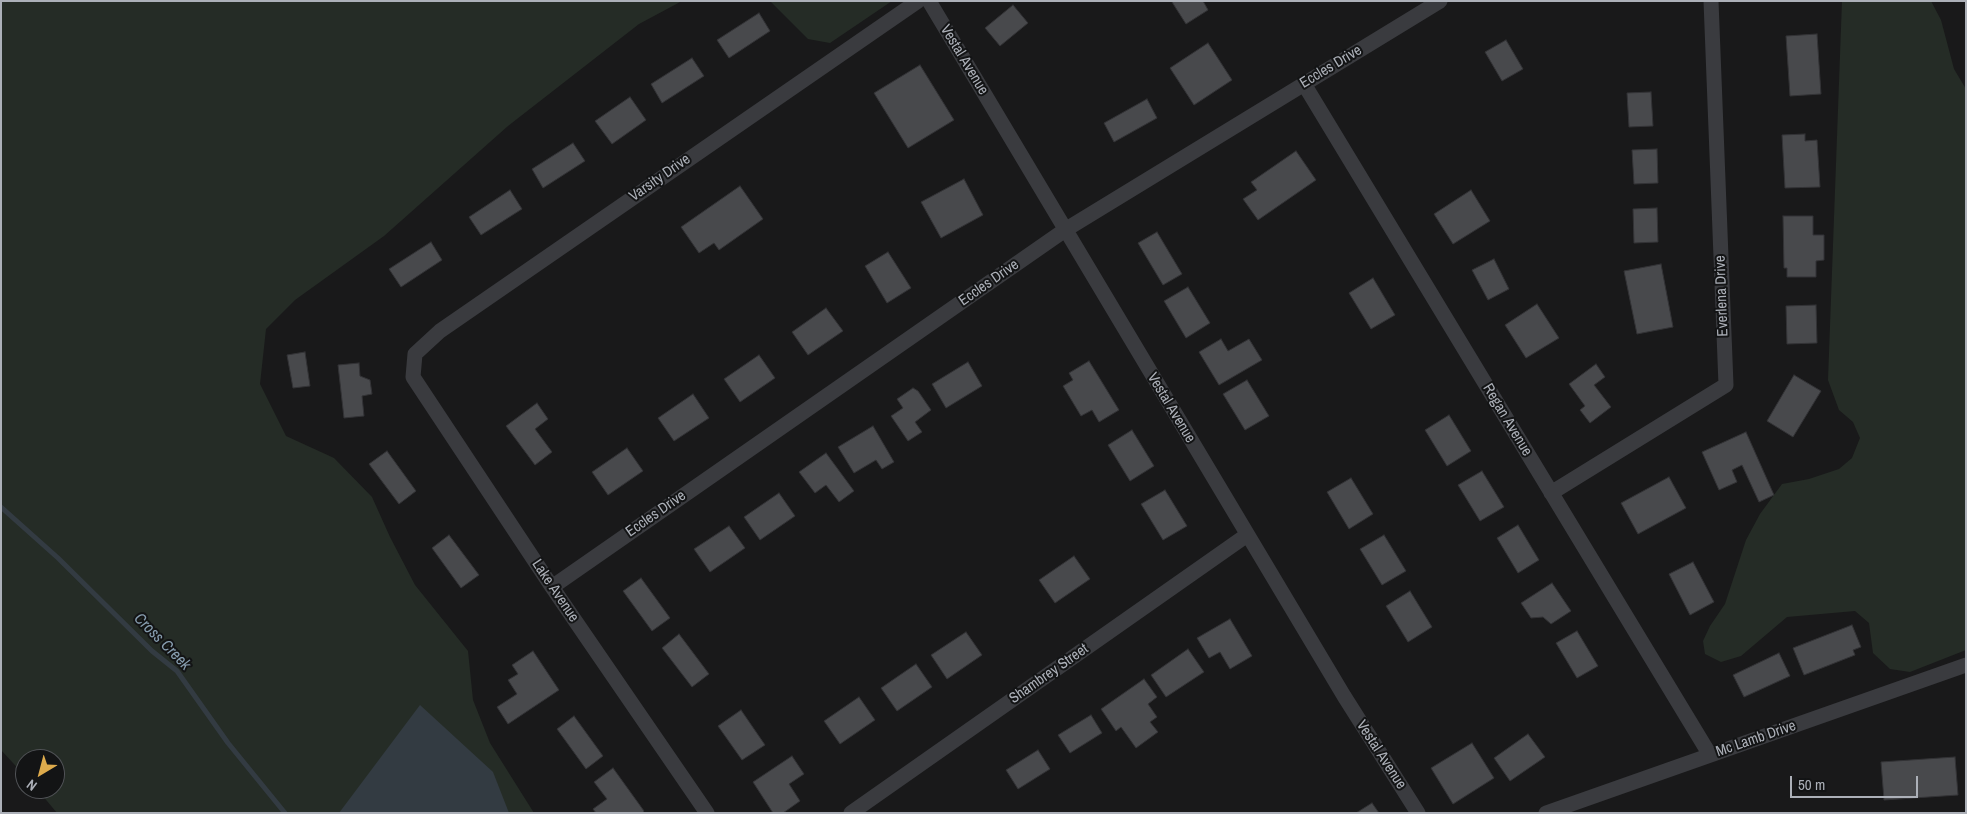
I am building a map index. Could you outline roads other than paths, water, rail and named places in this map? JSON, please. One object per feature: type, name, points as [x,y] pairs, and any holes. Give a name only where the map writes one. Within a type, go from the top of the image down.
[{"type":"street","name":"Varsity Drive","points":[[412,366],[415,354],[440,331],[918,1]]},
{"type":"street","name":"Vestal Avenue","points":[[929,1],[1247,535],[1344,696],[1418,813]]},
{"type":"street","name":"Eccles Drive","points":[[552,587],[1065,230],[1440,1]]},
{"type":"street","name":"Everlena Drive","points":[[1551,493],[1726,385],[1711,1]]},
{"type":"street","name":"Regan Avenue","points":[[1304,84],[1710,755]]},
{"type":"street","name":"Lake Avenue","points":[[412,366],[413,377],[552,587],[707,813]]},
{"type":"street","name":"Shambrey Street","points":[[852,813],[1247,535]]},
{"type":"street","name":"Mc Lamb Drive","points":[[1546,813],[1966,665]]},
{"type":"waterway","name":"Cross Creek","points":[[1,507],[58,558],[152,651],[177,671],[228,743],[285,813]]}]
